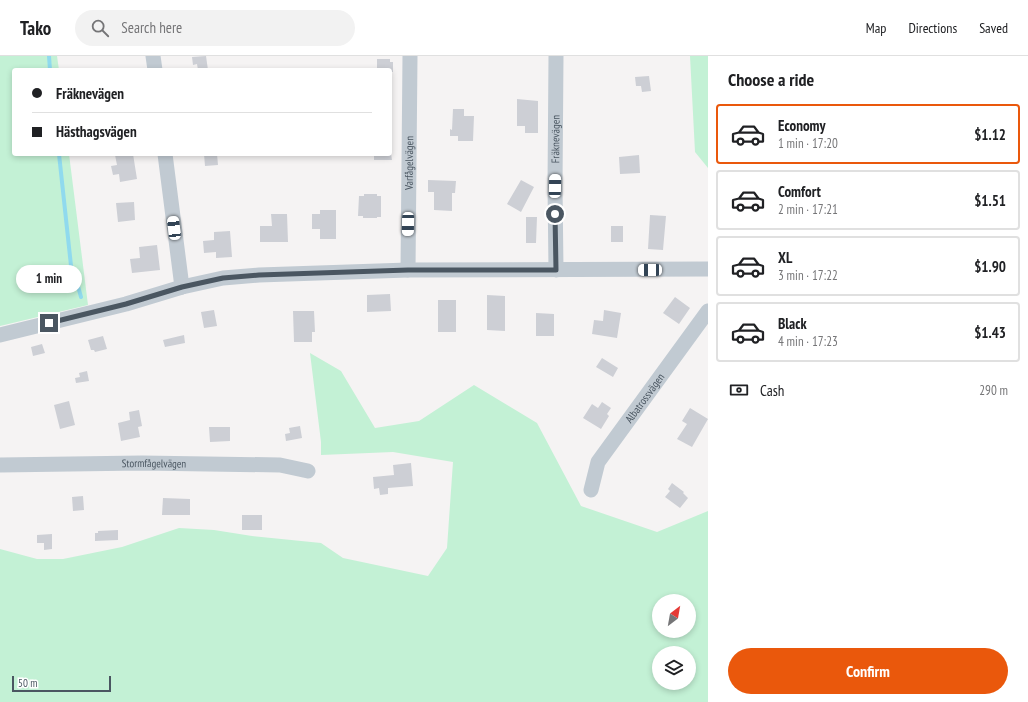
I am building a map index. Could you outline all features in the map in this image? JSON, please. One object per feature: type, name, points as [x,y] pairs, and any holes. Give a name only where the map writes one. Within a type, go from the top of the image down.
[{"type":"street","points":[[153,56],[155,68]]},
{"type":"street","name":"Varfågelvägen","points":[[408,270],[410,56]]},
{"type":"street","name":"Fräknevägen","points":[[556,56],[556,270]]},
{"type":"street","points":[[165,156],[182,287]]},
{"type":"street","points":[[0,335],[126,304],[182,287],[223,278],[259,275],[408,270],[708,269]]},
{"type":"street","name":"Albatrossvägen","points":[[591,490],[598,462],[708,311]]},
{"type":"street","name":"Stormfågelvägen","points":[[0,465],[142,463],[280,465],[308,471]]},
{"type":"green space","points":[[0,56],[57,56],[59,68],[12,68],[12,156],[69,156],[88,305],[0,326]]},
{"type":"green space","points":[[690,56],[708,56],[708,168],[695,152]]},
{"type":"green space","points":[[310,353],[341,371],[375,428],[419,421],[474,385],[537,423],[581,506],[657,532],[708,511],[708,702],[0,702],[0,549],[37,559],[63,559],[122,547],[179,528],[214,530],[252,536],[321,543],[343,558],[428,576],[447,548],[453,462],[393,452],[321,455],[321,442]]},
{"type":"building","points":[[206,56],[208,68],[198,68],[197,64],[193,65],[192,57]]},
{"type":"building","points":[[377,59],[390,59],[390,62],[393,62],[393,72],[392,68],[377,68]]},
{"type":"building","points":[[649,76],[651,91],[642,92],[641,86],[636,86],[635,77]]},
{"type":"building","points":[[517,99],[538,101],[538,133],[525,133],[525,126],[517,126]]},
{"type":"building","points":[[453,109],[464,109],[464,116],[474,116],[473,141],[458,141],[458,136],[450,136],[450,129],[452,130]]},
{"type":"building","points":[[639,155],[640,173],[620,174],[619,157]]},
{"type":"building","points":[[115,156],[133,156],[137,179],[120,182],[119,174],[113,175],[111,166],[117,165]]},
{"type":"building","points":[[204,156],[217,156],[218,165],[205,166]]},
{"type":"building","points":[[374,156],[391,156],[392,160],[374,160]]},
{"type":"building","points":[[428,180],[456,181],[455,193],[452,193],[452,211],[434,210],[434,192],[428,192]]},
{"type":"building","points":[[521,180],[534,187],[521,212],[507,204]]},
{"type":"building","points":[[364,194],[377,194],[377,196],[381,196],[381,217],[363,218],[363,216],[358,216],[359,196],[364,196]]},
{"type":"building","points":[[134,202],[135,220],[118,222],[116,203]]},
{"type":"building","points":[[320,210],[336,210],[336,239],[320,239],[320,229],[312,229],[312,214],[320,214]]},
{"type":"building","points":[[271,214],[287,214],[288,242],[260,242],[260,226],[272,226]]},
{"type":"building","points":[[650,215],[666,216],[663,250],[648,249]]},
{"type":"building","points":[[526,217],[537,217],[536,243],[526,243]]},
{"type":"building","points":[[611,226],[623,226],[623,242],[611,242]]},
{"type":"building","points":[[230,231],[232,257],[216,258],[216,252],[204,253],[203,241],[214,240],[214,232]]},
{"type":"building","points":[[157,245],[160,270],[132,273],[130,259],[140,258],[139,247]]},
{"type":"building","points":[[390,294],[391,311],[367,312],[367,295]]},
{"type":"building","points":[[487,295],[505,296],[505,331],[487,330]]},
{"type":"building","points":[[675,297],[690,308],[679,324],[663,313]]},
{"type":"building","points":[[438,300],[456,300],[456,332],[438,332]]},
{"type":"building","points":[[214,310],[217,326],[204,328],[201,312]]},
{"type":"building","points":[[604,310],[621,313],[617,338],[592,334],[594,320],[603,321]]},
{"type":"building","points":[[293,311],[314,311],[315,332],[312,332],[312,342],[294,342]]},
{"type":"building","points":[[536,313],[554,314],[554,336],[536,336]]},
{"type":"building","points":[[184,335],[185,343],[165,347],[163,340]]},
{"type":"building","points":[[103,336],[107,349],[95,352],[94,350],[91,350],[88,340]]},
{"type":"building","points":[[42,344],[45,353],[33,356],[31,347]]},
{"type":"building","points":[[602,358],[618,368],[613,377],[596,367]]},
{"type":"building","points":[[87,371],[89,381],[76,383],[75,378],[80,377],[79,373]]},
{"type":"building","points":[[69,401],[75,425],[60,429],[54,405]]},
{"type":"building","points":[[602,402],[611,408],[607,414],[609,416],[601,429],[583,418],[592,404],[598,408]]},
{"type":"building","points":[[690,408],[708,419],[692,447],[677,439],[687,424],[682,421]]},
{"type":"building","points":[[139,410],[142,426],[138,427],[140,437],[121,441],[118,423],[130,420],[129,412]]},
{"type":"building","points":[[300,426],[302,438],[286,441],[285,434],[290,433],[289,428]]},
{"type":"building","points":[[209,427],[230,427],[230,441],[210,442]]},
{"type":"building","points":[[411,463],[413,486],[388,488],[388,494],[380,495],[379,488],[374,489],[373,477],[394,475],[393,465]]},
{"type":"building","points":[[672,483],[684,492],[683,493],[688,498],[680,508],[665,497],[670,491],[668,489]]},
{"type":"building","points":[[83,496],[84,510],[73,511],[72,497]]},
{"type":"building","points":[[163,498],[190,499],[190,515],[162,515]]},
{"type":"building","points":[[242,515],[262,515],[262,530],[242,530]]},
{"type":"building","points":[[118,530],[118,540],[95,541],[95,533],[98,533],[98,531]]},
{"type":"building","points":[[52,534],[52,549],[44,550],[44,543],[37,543],[37,535]]},
{"type":"waterway","points":[[49,56],[50,68]]},
{"type":"waterway","points":[[59,156],[72,275],[76,279],[81,297]]},
{"type":"route","points":[[49,323],[126,304],[182,287],[223,278],[259,275],[408,270],[556,270],[555,214]]}]
